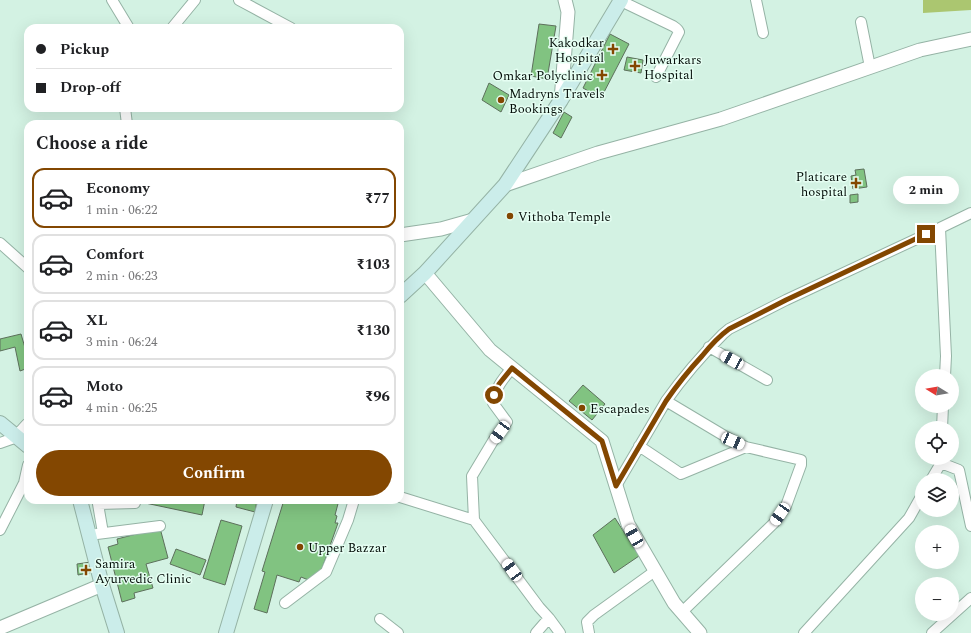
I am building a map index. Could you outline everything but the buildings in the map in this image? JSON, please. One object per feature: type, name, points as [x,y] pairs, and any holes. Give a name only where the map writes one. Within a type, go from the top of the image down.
[{"type":"main road","points":[[404,292],[425,273],[505,185],[561,100],[621,1]]},
{"type":"main road","points":[[0,423],[24,443]]},
{"type":"main road","points":[[81,504],[102,585],[117,633]]},
{"type":"main road","points":[[226,633],[265,504]]},
{"type":"street","points":[[112,0],[127,24]]},
{"type":"street","points":[[175,24],[195,0]]},
{"type":"street","points":[[239,0],[284,24]]},
{"type":"street","points":[[561,100],[568,12],[565,0]]},
{"type":"street","points":[[756,0],[763,33]]},
{"type":"street","points":[[621,1],[673,26],[678,30],[656,77]]},
{"type":"street","points":[[861,22],[870,67]]},
{"type":"street","points":[[505,185],[598,153],[722,119],[920,50],[971,39]]},
{"type":"street","points":[[616,486],[666,401],[683,377],[709,347],[729,329],[786,300],[971,213]]},
{"type":"street","points":[[404,234],[441,229],[473,220]]},
{"type":"street","points":[[940,228],[945,369]]},
{"type":"street","points":[[0,243],[24,264]]},
{"type":"street","points":[[425,273],[490,350],[602,441],[628,524],[674,603],[700,633]]},
{"type":"street","points":[[709,347],[767,380]]},
{"type":"street","points":[[512,368],[499,384],[494,395],[493,403],[507,422],[493,441],[472,476],[474,520],[560,633]]},
{"type":"street","points":[[666,401],[727,438],[746,447],[801,460],[801,464],[786,506],[774,523],[682,612]]},
{"type":"street","points":[[0,443],[17,437],[24,429]]},
{"type":"street","points":[[639,446],[681,474],[746,447]]},
{"type":"street","points":[[949,465],[959,470],[971,526]]},
{"type":"street","points":[[0,530],[24,483]]},
{"type":"street","points":[[404,498],[474,520]]},
{"type":"street","points":[[98,504],[103,533]]},
{"type":"street","points":[[285,603],[326,572],[348,520],[353,504]]},
{"type":"street","points":[[804,633],[909,518],[915,507]]},
{"type":"street","points":[[89,535],[160,526]]},
{"type":"street","points":[[589,633],[587,622],[594,615],[655,571]]},
{"type":"street","points":[[0,628],[102,585]]},
{"type":"street","points":[[932,633],[971,598]]},
{"type":"street","points":[[536,633],[549,618]]},
{"type":"street","points":[[380,619],[398,633]]},
{"type":"green space","points":[[923,0],[971,0],[971,10],[923,13]]},
{"type":"place","name":"Kakodkar Hospital","points":[[613,49]]},
{"type":"place","name":"Juwarkars Hospital","points":[[635,66]]},
{"type":"place","name":"Omkar Polyclinic","points":[[602,75]]},
{"type":"place","name":"Madryns Travels Bookings","points":[[501,100]]},
{"type":"place","name":"Platicare hospital","points":[[856,183]]},
{"type":"place","name":"Vithoba Temple","points":[[510,216]]},
{"type":"place","name":"Escapades","points":[[582,408]]},
{"type":"place","name":"Upper Bazzar","points":[[300,547]]},
{"type":"place","name":"Samira Ayurvedic Clinic","points":[[86,570]]},
{"type":"route","points":[[494,395],[499,384],[512,368],[602,441],[616,486],[675,388],[709,347],[729,329],[786,300],[926,234]]}]
